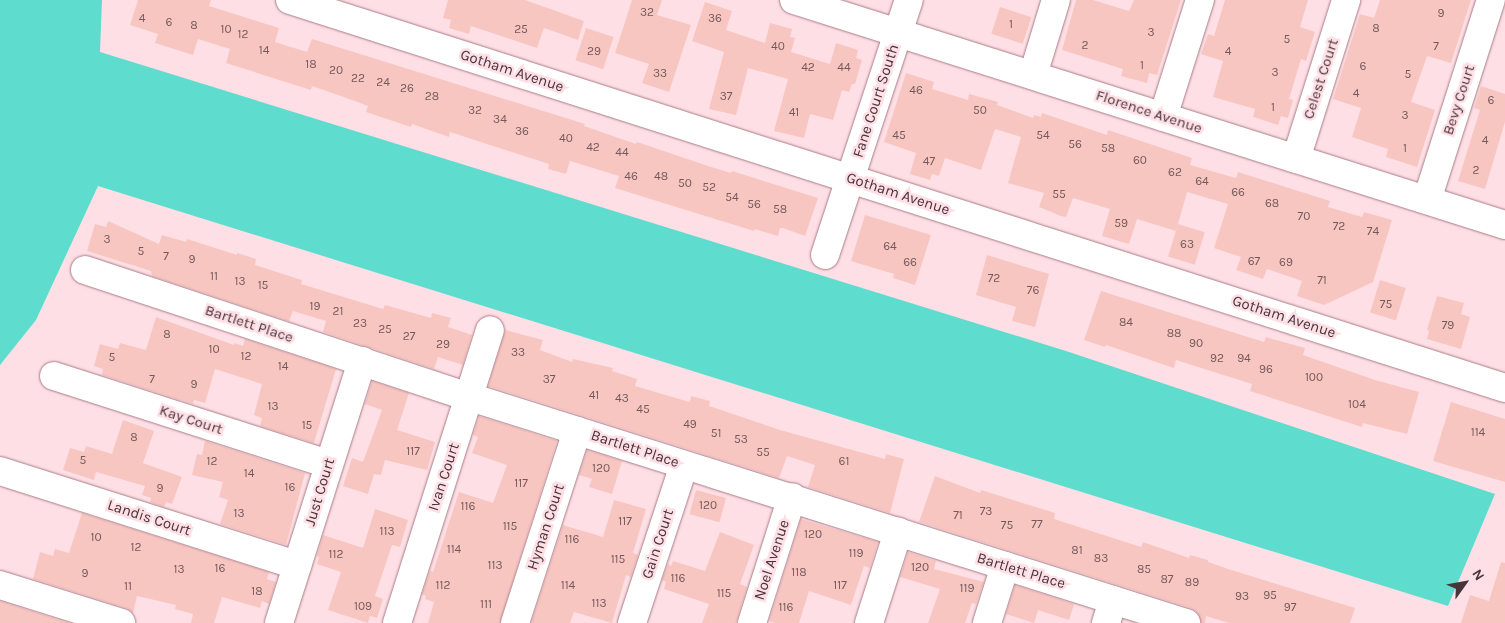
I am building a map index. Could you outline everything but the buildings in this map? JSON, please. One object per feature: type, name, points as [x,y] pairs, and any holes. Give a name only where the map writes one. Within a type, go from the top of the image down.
[{"type":"street","name":"Gotham Avenue","points":[[290,0],[1505,388]]},
{"type":"street","name":"Florence Avenue","points":[[794,0],[1505,225]]},
{"type":"street","name":"Fane Court South","points":[[825,255],[909,0]]},
{"type":"street","points":[[1032,75],[1056,0]]},
{"type":"street","points":[[1163,117],[1200,0]]},
{"type":"street","name":"Celest Court","points":[[1296,159],[1346,0]]},
{"type":"street","name":"Bevy Court","points":[[1427,200],[1491,0]]},
{"type":"street","name":"Bartlett Place","points":[[85,270],[470,397],[792,497],[1005,566],[1109,611],[1186,623]]},
{"type":"street","name":"Ivan Court","points":[[397,623],[490,330]]},
{"type":"street","name":"Just Court","points":[[279,623],[362,361]]},
{"type":"street","name":"Kay Court","points":[[54,376],[328,464]]},
{"type":"street","name":"Hyman Court","points":[[515,623],[577,431]]},
{"type":"street","name":"Gain Court","points":[[632,623],[684,465]]},
{"type":"street","name":"Landis Court","points":[[0,471],[297,565]]},
{"type":"street","name":"Noel Avenue","points":[[752,623],[792,497]]},
{"type":"street","points":[[869,623],[898,532]]},
{"type":"street","points":[[987,623],[1005,566]]},
{"type":"street","points":[[0,585],[121,623]]},
{"type":"water","points":[[0,0],[102,0],[100,52],[1066,351],[1495,494],[1448,606],[98,186],[36,320],[0,365]]}]
